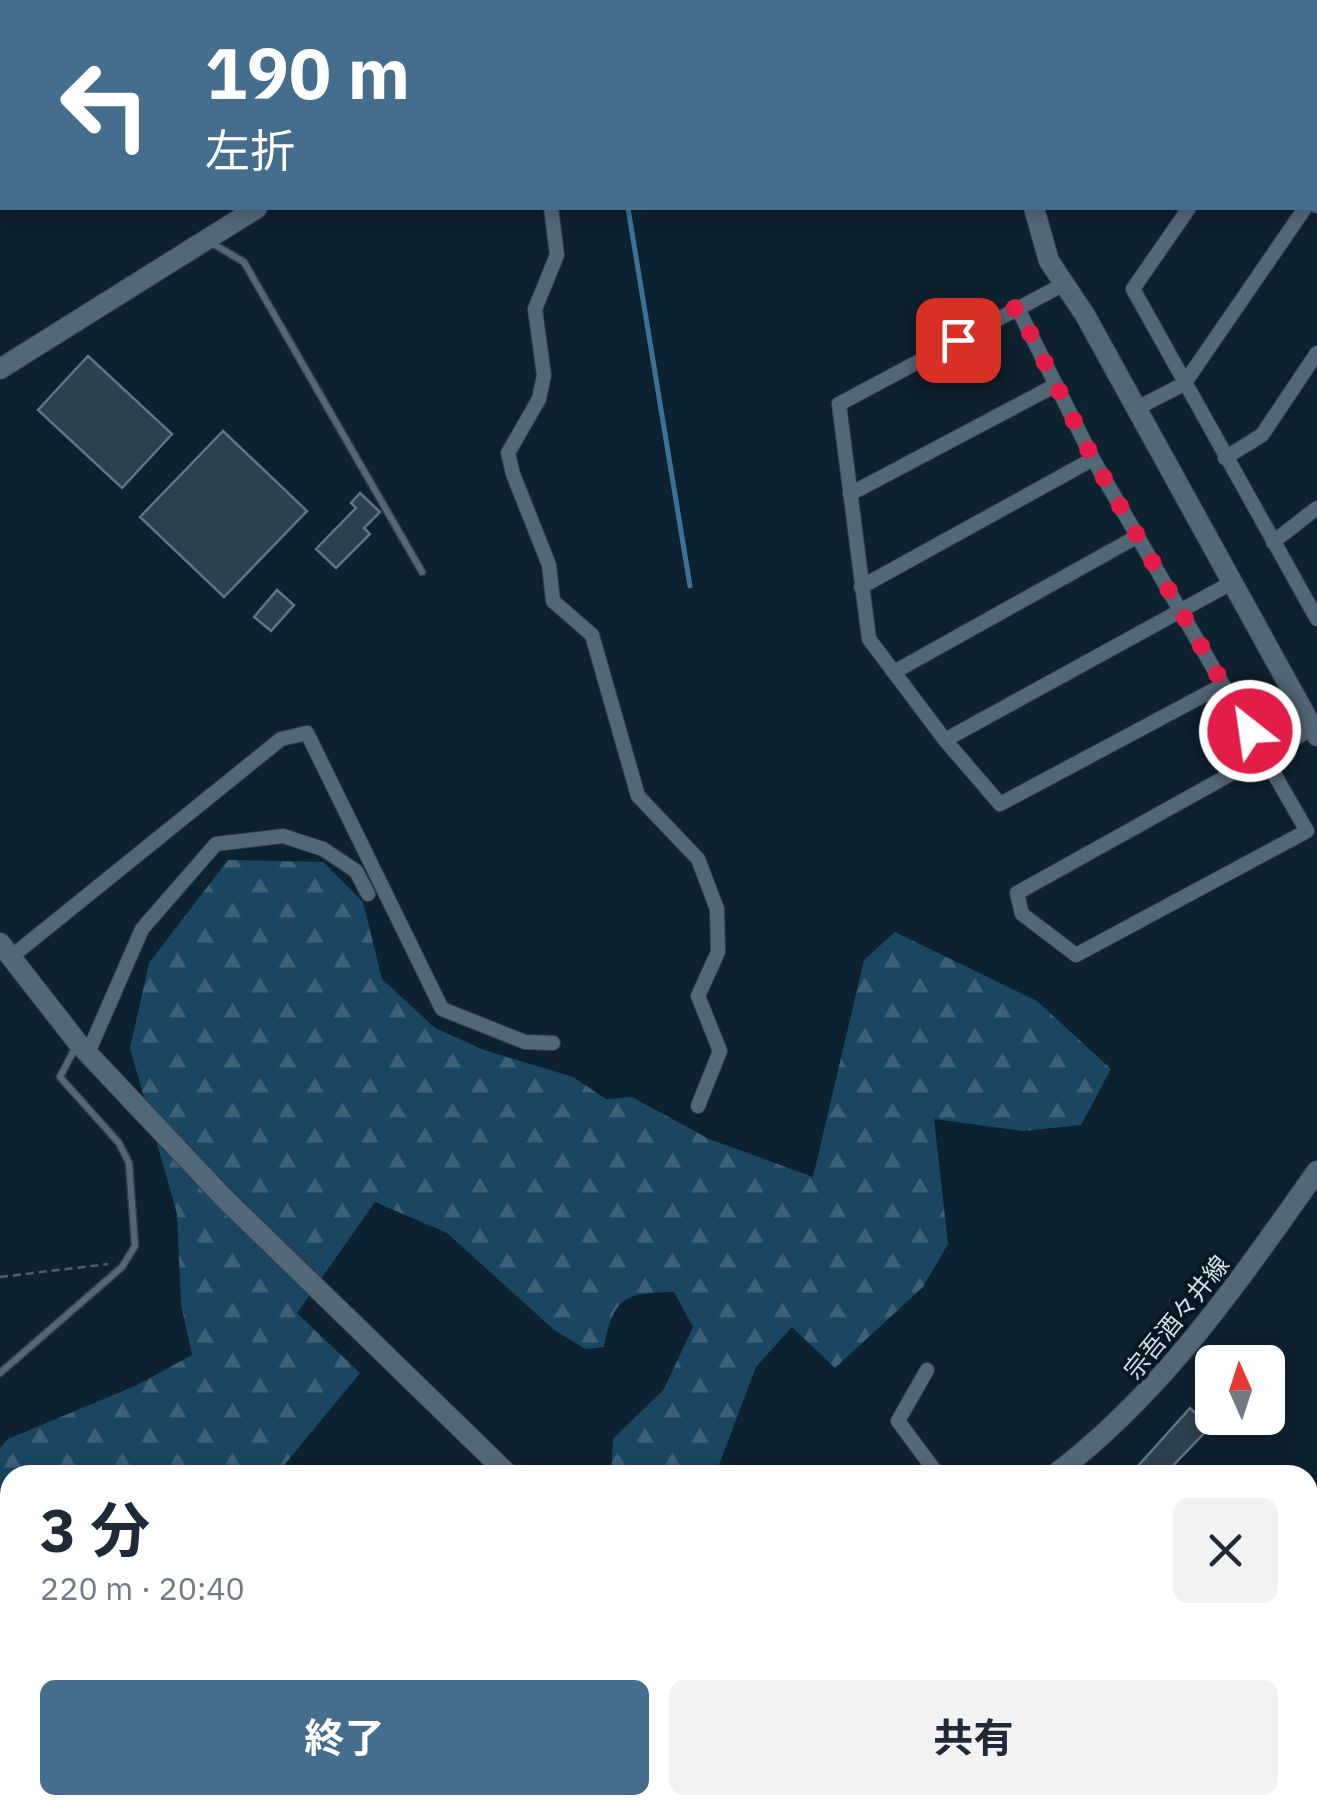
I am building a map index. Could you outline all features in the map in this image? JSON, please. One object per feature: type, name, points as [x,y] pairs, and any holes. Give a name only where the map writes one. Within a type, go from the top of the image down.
[{"type":"street","points":[[0,370],[204,238],[254,210]]},
{"type":"street","points":[[552,210],[557,255],[535,309],[544,376],[538,399],[508,452],[550,565],[553,601],[592,635],[638,796],[698,860],[718,909],[718,952],[698,996],[720,1050],[698,1106]]},
{"type":"street","points":[[1017,307],[1093,459],[1224,684],[1264,754],[1307,831],[1076,955],[1022,914],[1018,892],[1264,754],[1315,730],[1086,315],[1049,261],[1035,210]]},
{"type":"street","points":[[1188,210],[1133,290],[1317,619]]},
{"type":"street","points":[[1135,410],[1184,384],[1303,210]]},
{"type":"street","points":[[1064,284],[839,404],[869,638],[945,740],[1000,804],[1224,684]]},
{"type":"street","points":[[1225,458],[1262,435],[1317,352]]},
{"type":"street","points":[[850,494],[1056,386]]},
{"type":"street","points":[[861,586],[1093,459]]},
{"type":"street","points":[[1273,542],[1317,508]]},
{"type":"street","points":[[894,672],[1138,536]]},
{"type":"street","points":[[945,740],[1231,582]]},
{"type":"street","points":[[499,1465],[224,1198],[83,1048],[5,950],[281,740],[307,733],[442,1009],[525,1042],[552,1043]]},
{"type":"street","points":[[83,1048],[142,929],[216,844],[283,836],[310,844],[356,871],[368,894]]},
{"type":"street","name":"宗吾酒々井線","points":[[1067,1465],[1093,1446],[1180,1357],[1220,1308],[1317,1171]]},
{"type":"street","points":[[927,1370],[898,1421],[931,1465]]},
{"type":"lane","points":[[204,238],[244,262],[422,572]]},
{"type":"lane","points":[[0,1373],[86,1300],[125,1262],[135,1246],[129,1163],[119,1144],[60,1077],[83,1048]]},
{"type":"path","points":[[0,1277],[125,1262]]},
{"type":"green space","points":[[228,860],[323,862],[363,902],[382,979],[435,1028],[484,1050],[573,1077],[606,1099],[632,1097],[709,1139],[813,1177],[864,960],[895,932],[1037,1001],[1111,1069],[1081,1125],[1024,1131],[934,1119],[948,1244],[923,1287],[835,1368],[792,1327],[756,1367],[719,1465],[612,1465],[613,1439],[664,1389],[693,1327],[674,1292],[644,1294],[624,1301],[612,1317],[604,1347],[585,1349],[553,1329],[447,1233],[375,1202],[297,1313],[360,1373],[284,1465],[0,1465],[0,1448],[8,1439],[137,1385],[192,1355],[181,1304],[177,1214],[130,1048],[149,963]]},
{"type":"building","points":[[88,356],[172,434],[122,488],[38,410]]},
{"type":"building","points":[[223,431],[307,511],[224,597],[140,517]]},
{"type":"building","points":[[360,493],[380,512],[364,528],[370,534],[336,568],[316,549],[356,508],[351,503]]},
{"type":"building","points":[[277,590],[294,605],[271,631],[254,617]]},
{"type":"building","points":[[1190,1408],[1195,1413],[1195,1435],[1202,1435],[1174,1465],[1139,1465]]},
{"type":"waterway","points":[[628,210],[690,586]]},
{"type":"route","points":[[958,340],[1017,307],[1093,459],[1250,731]]}]
